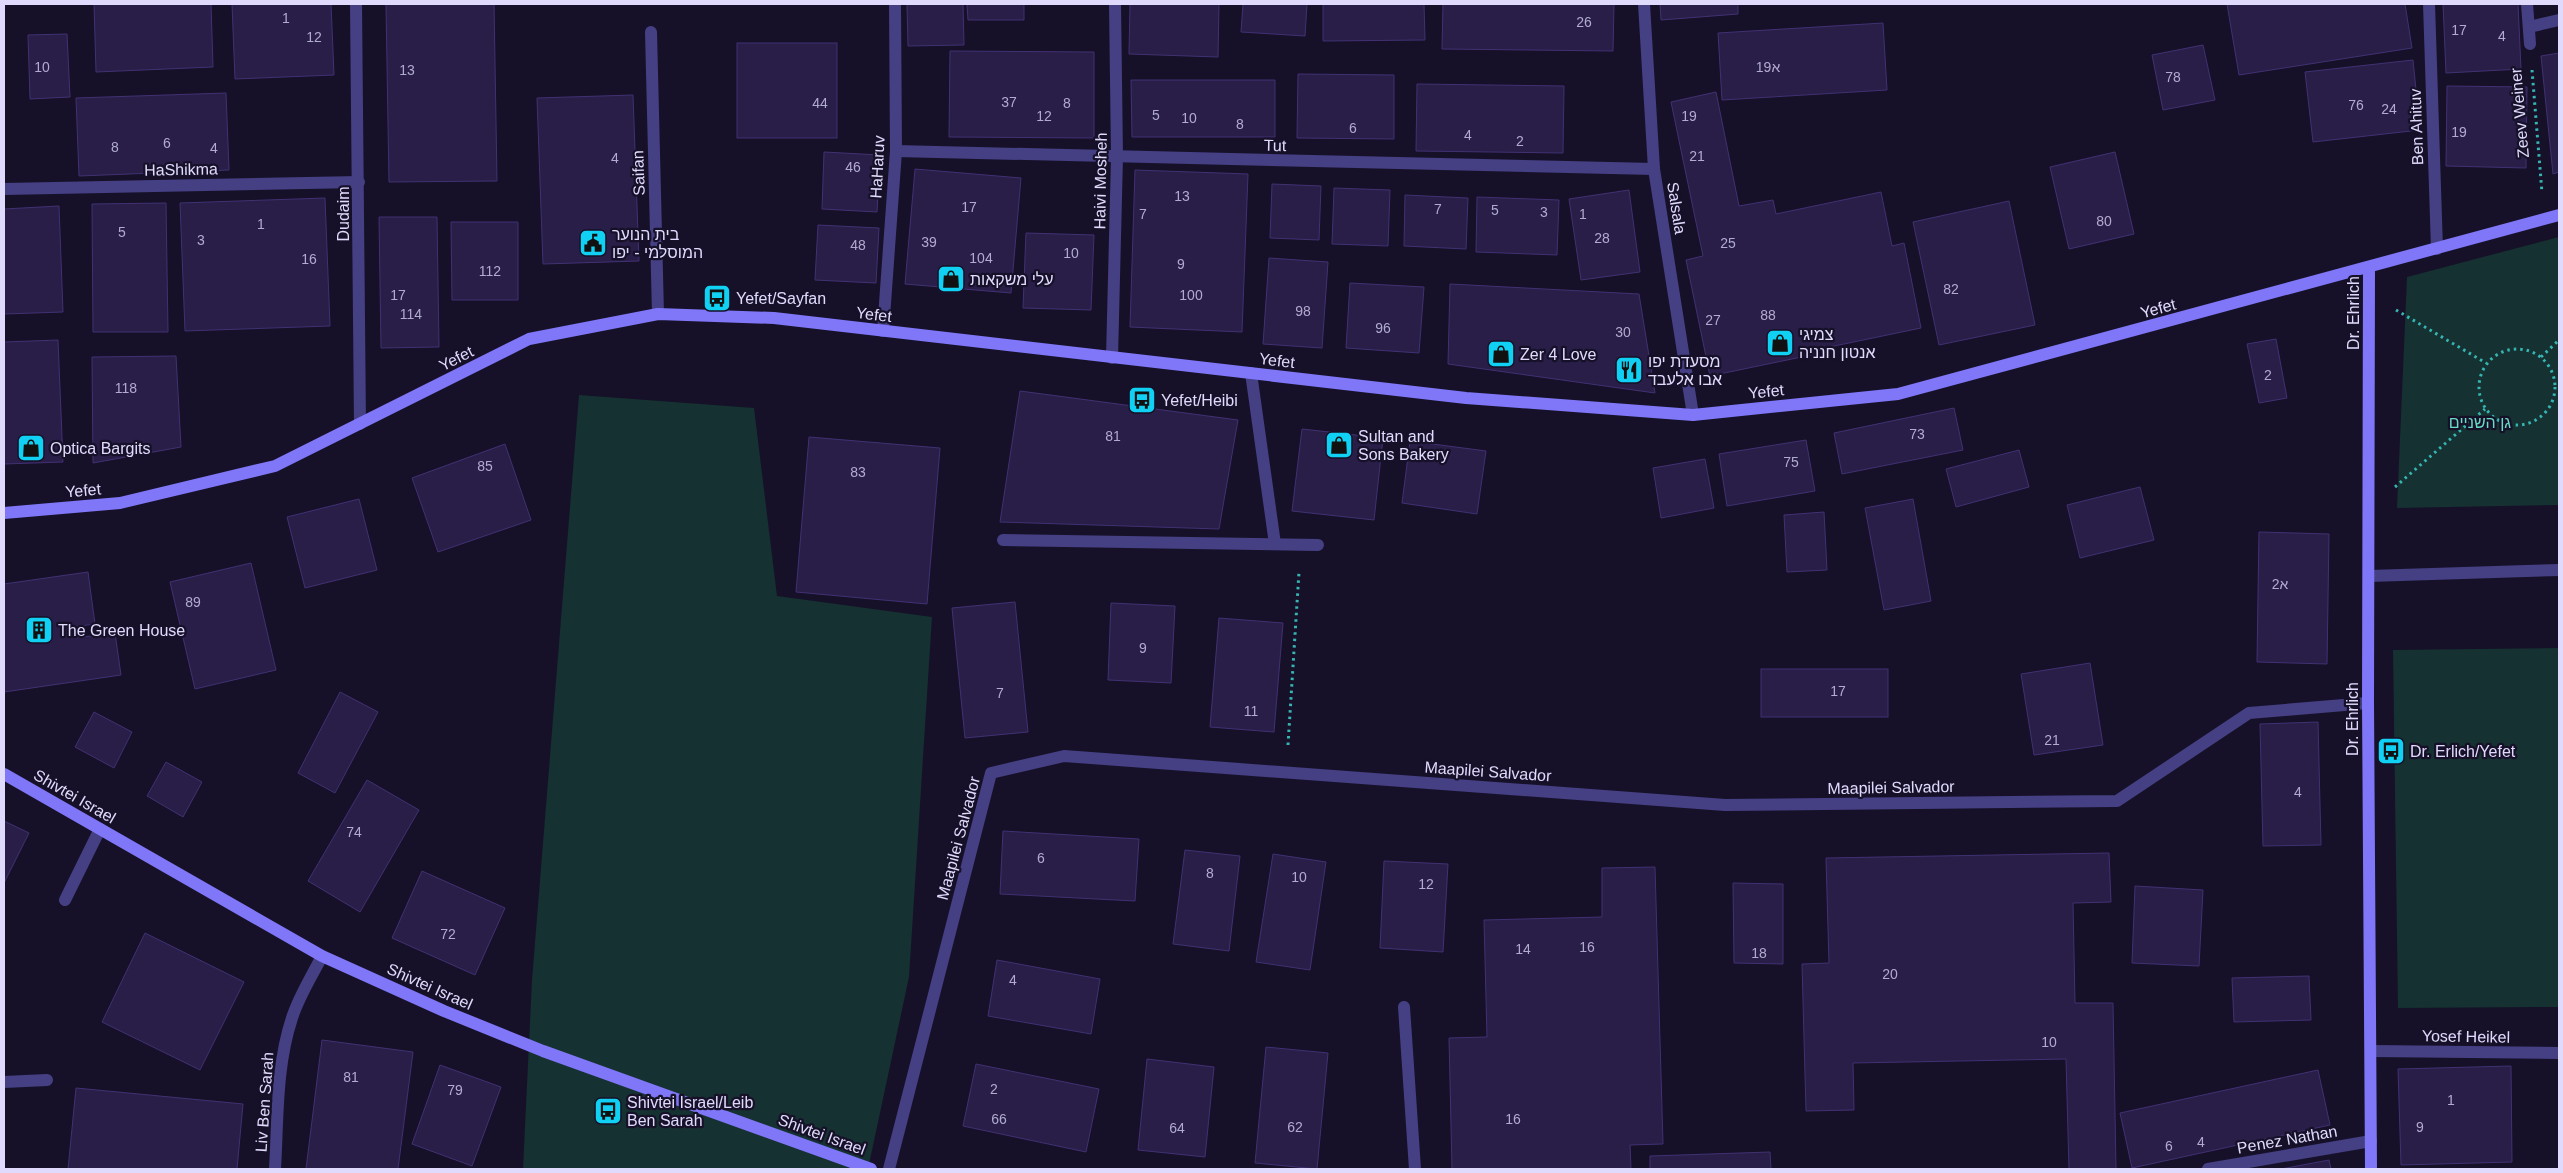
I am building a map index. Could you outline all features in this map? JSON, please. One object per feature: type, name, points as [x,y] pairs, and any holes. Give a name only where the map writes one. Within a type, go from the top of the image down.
[{"type":"street","name":"Dudaim","points":[[356,4],[360,424]]},
{"type":"street","name":"HaHaruv","points":[[883,331],[896,151],[895,4]]},
{"type":"street","name":"Haivi Mosheh","points":[[1112,358],[1117,157],[1115,4]]},
{"type":"street","name":"Salsala","points":[[1644,4],[1654,169],[1693,415]]},
{"type":"street","name":"Ben Ahituv","points":[[2429,4],[2436,249]]},
{"type":"street","name":"Zeev Weiner","points":[[2527,4],[2530,44]]},
{"type":"street","points":[[2529,27],[2559,20]]},
{"type":"street","name":"Saifan","points":[[651,32],[658,314]]},
{"type":"street","name":"Tut","points":[[896,151],[1654,169]]},
{"type":"street","name":"HaShikma","points":[[4,189],[359,182]]},
{"type":"street","name":"Yefet","points":[[4,513],[120,502],[275,466],[529,340],[658,314],[774,318],[1466,398],[1693,415],[1898,394],[2559,215]]},
{"type":"street","name":"Dr. Ehrlich","points":[[2369,268],[2368,703],[2371,1169]]},
{"type":"street","points":[[1252,374],[1275,544]]},
{"type":"street","points":[[1003,540],[1318,544]]},
{"type":"street","points":[[2369,576],[2559,570]]},
{"type":"street","name":"Maapilei Salvador","points":[[889,1169],[991,773],[1064,756],[1725,805],[2117,801],[2249,713],[2368,703]]},
{"type":"street","name":"Shivtei Israel","points":[[4,774],[322,956],[444,1011],[543,1051],[871,1169]]},
{"type":"street","points":[[65,900],[100,829]]},
{"type":"street","name":"Liv Ben Sarah","points":[[275,1169],[280,1070],[285,1040],[293,1015],[322,956]]},
{"type":"street","points":[[1404,1007],[1415,1169]]},
{"type":"street","name":"Yosef Heikel","points":[[2371,1051],[2559,1053]]},
{"type":"street","points":[[4,1082],[47,1080]]},
{"type":"street","name":"Penez Nathan","points":[[2208,1169],[2371,1142]]},
{"type":"path","name":"Zeev Weiner","points":[[2530,44],[2544,219]]},
{"type":"path","points":[[2369,294],[2486,363]]},
{"type":"path","points":[[2540,356],[2559,340]]},
{"type":"path","points":[[2518,348],[2540,356],[2550,366],[2555,378],[2555,392],[2552,405],[2544,416],[2520,426],[2506,424],[2495,418],[2485,409],[2480,398],[2478,386],[2486,363],[2496,355],[2518,348]]},
{"type":"path","points":[[2369,510],[2485,409]]},
{"type":"path","points":[[1286,773],[1301,544]]},
{"type":"green space","name":"גן השניים","points":[[2559,237],[2559,505],[2397,508],[2407,277]]},
{"type":"green space","points":[[579,395],[754,408],[777,596],[932,617],[909,977],[868,1169],[523,1169],[532,980]]},
{"type":"green space","points":[[2559,648],[2559,1007],[2398,1008],[2393,650]]},
{"type":"building","points":[[94,4],[211,4],[213,67],[96,72]]},
{"type":"building","points":[[232,4],[331,4],[334,75],[235,79]]},
{"type":"building","points":[[386,4],[494,4],[497,181],[389,182]]},
{"type":"building","points":[[907,4],[963,4],[964,45],[908,46]]},
{"type":"building","points":[[967,4],[1024,4],[1024,20],[968,20]]},
{"type":"building","points":[[1130,4],[1219,4],[1218,57],[1129,54]]},
{"type":"building","points":[[1243,4],[1307,4],[1305,36],[1241,32]]},
{"type":"building","points":[[1323,4],[1424,4],[1425,40],[1323,41]]},
{"type":"building","points":[[1443,4],[1614,4],[1613,51],[1442,49]]},
{"type":"building","points":[[1660,4],[1738,4],[1738,14],[1661,20]]},
{"type":"building","points":[[2227,4],[2405,4],[2412,48],[2239,75]]},
{"type":"building","points":[[2443,4],[2518,4],[2521,69],[2446,73]]},
{"type":"building","points":[[1883,23],[1887,90],[1722,100],[1718,33]]},
{"type":"building","points":[[67,34],[70,97],[30,99],[28,35]]},
{"type":"building","points":[[737,43],[837,43],[837,138],[737,138]]},
{"type":"building","points":[[2203,45],[2215,100],[2163,110],[2152,55]]},
{"type":"building","points":[[950,51],[1094,52],[1094,138],[949,137]]},
{"type":"building","points":[[2559,53],[2559,172],[2553,174],[2541,56]]},
{"type":"building","points":[[2413,60],[2420,130],[2313,142],[2305,72]]},
{"type":"building","points":[[1298,74],[1394,75],[1394,139],[1297,138]]},
{"type":"building","points":[[1131,80],[1275,80],[1275,137],[1132,137]]},
{"type":"building","points":[[1417,84],[1564,86],[1563,153],[1416,151]]},
{"type":"building","points":[[2447,86],[2527,87],[2526,168],[2446,166]]},
{"type":"building","points":[[1716,92],[1739,206],[1773,200],[1776,214],[1881,192],[1892,246],[1904,243],[1921,328],[1815,350],[1816,354],[1710,376],[1686,260],[1703,256],[1671,102]]},
{"type":"building","points":[[226,93],[229,170],[79,176],[76,98]]},
{"type":"building","points":[[633,95],[639,261],[543,264],[537,98]]},
{"type":"building","points":[[824,152],[880,155],[877,212],[822,209]]},
{"type":"building","points":[[2115,152],[2134,234],[2069,249],[2050,167]]},
{"type":"building","points":[[915,169],[1021,178],[1011,293],[905,284]]},
{"type":"building","points":[[1135,170],[1248,174],[1242,332],[1130,327]]},
{"type":"building","points":[[1272,184],[1321,186],[1319,240],[1270,238]]},
{"type":"building","points":[[1334,188],[1390,190],[1388,246],[1332,244]]},
{"type":"building","points":[[1629,190],[1640,272],[1581,280],[1569,199]]},
{"type":"building","points":[[1405,195],[1468,198],[1466,249],[1404,246]]},
{"type":"building","points":[[1477,197],[1559,200],[1557,255],[1476,252]]},
{"type":"building","points":[[325,198],[330,326],[185,331],[180,203]]},
{"type":"building","points":[[2009,201],[2035,325],[1939,345],[1913,222]]},
{"type":"building","points":[[166,203],[168,332],[93,332],[92,204]]},
{"type":"building","points":[[59,206],[63,312],[4,314],[4,209]]},
{"type":"building","points":[[379,217],[437,217],[439,347],[381,348]]},
{"type":"building","points":[[451,222],[518,222],[518,300],[452,300]]},
{"type":"building","points":[[818,225],[879,228],[876,283],[815,280]]},
{"type":"building","points":[[1026,233],[1094,235],[1091,310],[1023,308]]},
{"type":"building","points":[[1269,258],[1328,262],[1322,348],[1263,344]]},
{"type":"building","points":[[1350,283],[1424,287],[1419,353],[1346,348]]},
{"type":"building","points":[[1450,284],[1639,294],[1655,393],[1448,364]]},
{"type":"building","points":[[2276,339],[2287,398],[2259,403],[2247,344]]},
{"type":"building","points":[[58,340],[63,462],[4,464],[4,342]]},
{"type":"building","points":[[176,356],[181,447],[93,463],[92,357]]},
{"type":"building","points":[[1020,391],[1238,420],[1219,529],[1000,522]]},
{"type":"building","points":[[1954,408],[1963,450],[1842,474],[1834,433]]},
{"type":"building","points":[[1302,429],[1383,438],[1374,520],[1292,511]]},
{"type":"building","points":[[809,437],[940,448],[927,604],[796,592]]},
{"type":"building","points":[[1806,440],[1815,491],[1727,506],[1719,454]]},
{"type":"building","points":[[1410,441],[1486,451],[1477,514],[1402,503]]},
{"type":"building","points":[[505,444],[531,520],[438,552],[412,478]]},
{"type":"building","points":[[2019,450],[2029,487],[1956,507],[1946,469]]},
{"type":"building","points":[[1705,459],[1714,508],[1661,518],[1653,468]]},
{"type":"building","points":[[2140,487],[2154,540],[2080,558],[2067,505]]},
{"type":"building","points":[[359,499],[377,570],[305,588],[287,517]]},
{"type":"building","points":[[1913,499],[1931,601],[1884,610],[1865,508]]},
{"type":"building","points":[[1824,512],[1827,570],[1787,572],[1784,515]]},
{"type":"building","points":[[2259,532],[2329,534],[2327,664],[2257,662]]},
{"type":"building","points":[[251,563],[276,670],[195,689],[170,582]]},
{"type":"building","name":"The Green House","points":[[88,572],[95,624],[73,627],[75,638],[115,633],[121,675],[4,692],[4,584]]},
{"type":"building","points":[[1015,602],[1028,732],[965,738],[952,608]]},
{"type":"building","points":[[1111,603],[1175,606],[1171,683],[1108,680]]},
{"type":"building","points":[[1219,618],[1283,623],[1274,732],[1210,727]]},
{"type":"building","points":[[2090,663],[2103,745],[2034,755],[2021,674]]},
{"type":"building","points":[[1761,669],[1888,669],[1888,717],[1761,717]]},
{"type":"building","points":[[340,692],[378,712],[335,793],[298,773]]},
{"type":"building","points":[[94,712],[132,732],[114,768],[75,747]]},
{"type":"building","points":[[2318,722],[2321,845],[2263,846],[2260,724]]},
{"type":"building","points":[[166,762],[202,782],[183,817],[147,796]]},
{"type":"building","points":[[367,780],[419,810],[360,912],[308,881]]},
{"type":"building","points":[[4,821],[29,833],[4,883]]},
{"type":"building","points":[[1003,831],[1139,839],[1135,901],[1000,894]]},
{"type":"building","points":[[1185,850],[1240,856],[1229,951],[1173,944]]},
{"type":"building","points":[[2109,853],[2111,902],[2073,903],[2075,1003],[2113,1003],[2116,1169],[2069,1169],[2066,1059],[1853,1063],[1854,1110],[1806,1111],[1802,964],[1829,963],[1826,858]]},
{"type":"building","points":[[1273,854],[1326,862],[1310,970],[1256,962]]},
{"type":"building","points":[[1384,861],[1448,864],[1443,952],[1380,948]]},
{"type":"building","points":[[1655,867],[1663,1144],[1630,1145],[1631,1169],[1452,1169],[1449,1038],[1487,1037],[1484,920],[1602,917],[1602,868]]},
{"type":"building","points":[[422,871],[505,908],[475,975],[392,938]]},
{"type":"building","points":[[1733,883],[1783,884],[1783,964],[1734,963]]},
{"type":"building","points":[[2135,886],[2203,890],[2199,966],[2132,963]]},
{"type":"building","points":[[145,933],[244,982],[200,1070],[102,1022]]},
{"type":"building","points":[[997,960],[1100,979],[1091,1034],[988,1016]]},
{"type":"building","points":[[2309,976],[2311,1020],[2234,1022],[2232,978]]},
{"type":"building","points":[[322,1040],[413,1052],[398,1169],[306,1169]]},
{"type":"building","points":[[1266,1047],[1328,1053],[1317,1169],[1255,1163]]},
{"type":"building","points":[[1147,1059],[1214,1067],[1205,1157],[1138,1150]]},
{"type":"building","points":[[976,1064],[1099,1089],[1086,1152],[963,1126]]},
{"type":"building","points":[[440,1065],[501,1087],[472,1166],[412,1144]]},
{"type":"building","points":[[2511,1066],[2512,1162],[2401,1165],[2398,1069]]},
{"type":"building","points":[[2318,1070],[2330,1125],[2132,1168],[2120,1113]]},
{"type":"building","points":[[76,1088],[243,1104],[237,1169],[68,1169]]},
{"type":"building","points":[[1770,1152],[1771,1169],[1650,1169],[1650,1156]]},
{"type":"building","points":[[2329,1160],[2331,1169],[2281,1169]]},
{"type":"place","name":"בית הנוער המוסלמי - יפו","points":[[593,243]]},
{"type":"place","name":"עלי משקאות","points":[[951,279]]},
{"type":"place","name":"Yefet/Sayfan","points":[[717,298]]},
{"type":"place","name":"צמיגי אנטון חנניה","points":[[1780,343]]},
{"type":"place","name":"Zer 4 Love","points":[[1501,354]]},
{"type":"place","name":"מסעדת יפו אבו אלעבד","points":[[1629,370]]},
{"type":"place","name":"Yefet/Heibi","points":[[1142,400]]},
{"type":"place","name":"Sultan and Sons Bakery","points":[[1339,445]]},
{"type":"place","name":"Optica Bargits","points":[[31,448]]},
{"type":"place","name":"The Green House","points":[[39,630]]},
{"type":"place","name":"Dr. Erlich/Yefet","points":[[2391,751]]},
{"type":"place","name":"Shivtei Israel/Leib Ben Sarah","points":[[608,1111]]}]
